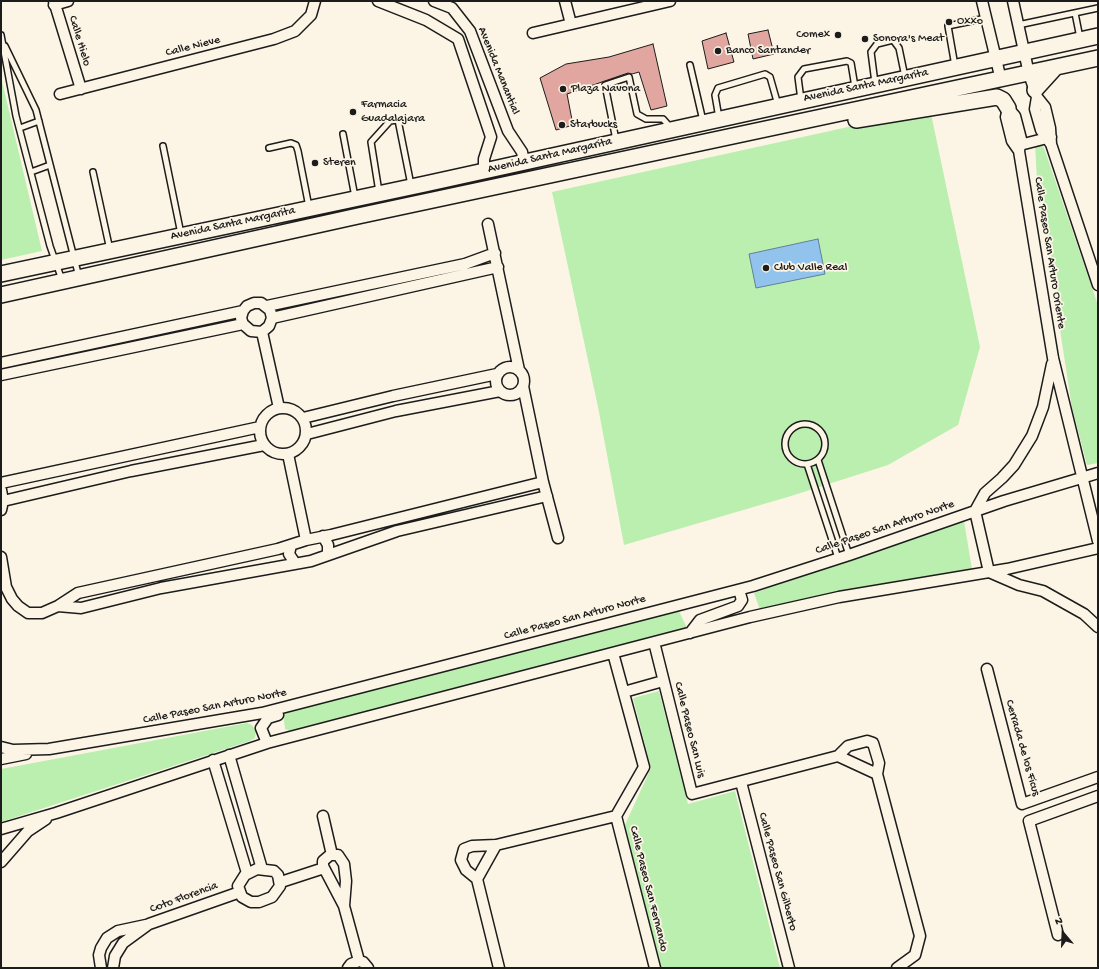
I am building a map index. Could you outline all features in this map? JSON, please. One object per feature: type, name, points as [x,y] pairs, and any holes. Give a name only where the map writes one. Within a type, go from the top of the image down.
[{"type":"main road","name":"Avenida Santa Margarita","points":[[1,274],[355,198],[418,186],[1098,36]]},
{"type":"main road","name":"Avenida Santa Margarita","points":[[1,294],[79,279],[358,216],[1001,80],[1098,58]]},
{"type":"main road","points":[[1036,94],[1055,68]]},
{"type":"main road","points":[[809,120],[807,110],[810,106],[847,95],[855,89]]},
{"type":"main road","points":[[827,116],[851,121],[997,98],[1003,100],[1008,108]]},
{"type":"main road","points":[[459,195],[516,177],[524,168],[524,162]]},
{"type":"main road","points":[[358,216],[357,208],[362,203],[411,192],[418,186]]},
{"type":"street","points":[[54,3],[68,1]]},
{"type":"street","name":"Calle Nieve","points":[[60,94],[274,39],[295,31],[311,15],[315,1]]},
{"type":"street","name":"Avenida Manantial","points":[[378,1],[426,20],[458,39],[491,137],[484,158],[484,171]]},
{"type":"street","name":"Avenida Manantial","points":[[434,1],[452,8],[470,31],[508,131],[522,152],[524,162]]},
{"type":"street","points":[[565,1],[571,24]]},
{"type":"street","points":[[533,33],[670,1]]},
{"type":"street","points":[[982,1],[1001,80]]},
{"type":"street","name":"Calle Paseo San Arturo Oriente","points":[[1013,1],[1029,74],[1036,94],[1045,107],[1049,140],[1095,269],[1098,285]]},
{"type":"street","name":"Calle Hielo","points":[[54,3],[81,89]]},
{"type":"street","points":[[466,59],[479,53]]},
{"type":"street","name":"Calle Paseo San Arturo Oriente","points":[[1008,108],[1015,116],[1020,139],[1018,148],[1053,358],[1098,541]]},
{"type":"street","points":[[1018,148],[1049,140]]},
{"type":"street","points":[[488,224],[520,370],[524,380],[523,386],[546,496],[558,538]]},
{"type":"street","points":[[267,306],[272,318],[269,326],[262,332],[251,332],[243,324],[241,318],[243,311],[247,306],[254,302],[267,306],[465,264],[495,253]]},
{"type":"street","points":[[272,318],[498,267]]},
{"type":"street","points":[[369,284],[372,296]]},
{"type":"street","points":[[1,375],[112,346],[176,324],[243,311]]},
{"type":"street","points":[[1,363],[243,324]]},
{"type":"street","points":[[262,332],[279,408]]},
{"type":"street","name":"Calle Paseo San Arturo Oriente","points":[[975,510],[985,493],[1014,465],[1032,436],[1043,407],[1053,358]]},
{"type":"street","points":[[303,418],[393,396],[497,374],[507,367],[514,367],[520,370]]},
{"type":"street","points":[[497,374],[496,383],[500,391],[506,395],[513,395],[519,392],[523,386]]},
{"type":"street","points":[[307,434],[396,411],[500,391]]},
{"type":"street","points":[[393,396],[396,411]]},
{"type":"street","points":[[279,408],[288,408],[297,411],[303,418],[307,426],[307,434],[300,447],[288,454],[275,452],[264,445],[260,436],[260,427],[263,418],[270,412],[279,408]]},
{"type":"street","points":[[1,483],[260,427]]},
{"type":"street","points":[[1,490],[2,506],[131,471],[264,445]]},
{"type":"street","points":[[288,454],[306,540]]},
{"type":"street","points":[[127,456],[131,471]]},
{"type":"street","name":"Calle Paseo San Arturo Norte","points":[[1,759],[49,749],[214,723],[262,713],[739,590],[849,555],[975,510],[1098,473]]},
{"type":"street","points":[[1,557],[6,587],[12,599],[18,606],[28,613],[42,613],[58,606],[78,593],[291,545],[306,540],[543,482]]},
{"type":"street","points":[[58,606],[81,608],[161,588],[311,560],[397,531],[546,496]]},
{"type":"street","points":[[975,510],[990,572]]},
{"type":"street","points":[[415,514],[417,526]]},
{"type":"street","points":[[323,536],[328,545],[328,555]]},
{"type":"street","points":[[291,545],[289,554],[295,563]]},
{"type":"street","points":[[1,829],[56,813],[267,743],[654,642],[839,597],[990,572],[1098,548]]},
{"type":"street","points":[[990,572],[1019,585],[1043,591],[1084,614],[1098,627]]},
{"type":"street","points":[[158,576],[161,588]]},
{"type":"street","points":[[690,633],[700,620],[738,606],[742,600],[739,590]]},
{"type":"street","name":"Calle Paseo San Luis","points":[[654,642],[692,794],[838,756],[848,746],[870,741],[875,747],[879,763],[877,774],[920,936],[915,955],[897,968]]},
{"type":"street","points":[[499,968],[477,879],[466,870],[461,860],[464,849],[472,846],[496,845],[616,816],[644,767],[613,653]]},
{"type":"street","name":"Cerrada de los Ficus","points":[[987,669],[1022,804],[1098,777]]},
{"type":"street","points":[[624,692],[663,681]]},
{"type":"street","points":[[267,743],[261,728],[268,718],[307,705],[313,700]]},
{"type":"street","name":"Calle Paseo San Arturo Norte","points":[[1,747],[14,750],[49,749]]},
{"type":"street","points":[[228,755],[262,869]]},
{"type":"street","points":[[838,756],[877,774]]},
{"type":"street","points":[[213,760],[247,873]]},
{"type":"street","name":"Calle Paseo San Gilberto","points":[[741,782],[789,968]]},
{"type":"street","points":[[1058,935],[1029,821],[1098,796]]},
{"type":"street","points":[[1,862],[28,831],[56,813]]},
{"type":"street","points":[[323,816],[332,855]]},
{"type":"street","name":"Calle Paseo San Fernando","points":[[616,816],[655,968]]},
{"type":"street","points":[[477,879],[496,845]]},
{"type":"street","points":[[332,855],[323,861],[324,868],[344,906],[359,961]]},
{"type":"street","points":[[332,855],[341,858],[344,864],[346,881],[344,906]]},
{"type":"street","points":[[281,882],[274,871],[257,869],[247,873],[240,880],[238,886],[242,897],[251,902],[266,901],[276,894],[281,882],[324,868]]},
{"type":"street","name":"Coto Florencia","points":[[113,968],[115,956],[123,943],[150,924],[240,892]]},
{"type":"street","points":[[101,968],[99,955],[107,938],[118,931],[150,924]]},
{"type":"street","points":[[348,968],[351,964],[359,961],[363,962],[368,968]]},
{"type":"lane","points":[[1018,25],[1098,8]]},
{"type":"lane","points":[[1074,13],[1080,40]]},
{"type":"lane","points":[[956,67],[948,26],[986,18]]},
{"type":"lane","points":[[2,37],[36,110],[75,258],[79,279]]},
{"type":"lane","points":[[2,37],[20,128],[50,246],[63,282]]},
{"type":"lane","points":[[876,84],[871,52],[877,44],[893,40],[899,48],[905,78]]},
{"type":"lane","points":[[801,101],[798,77],[804,69],[847,61],[851,63],[855,89]]},
{"type":"lane","points":[[690,65],[703,122]]},
{"type":"lane","points":[[719,119],[715,95],[718,88],[766,74],[770,77],[778,106]]},
{"type":"lane","points":[[617,142],[605,85],[628,77],[637,114],[646,119],[662,119],[672,129]]},
{"type":"lane","points":[[380,194],[371,142],[390,121],[398,120],[418,186]]},
{"type":"lane","points":[[20,128],[38,121]]},
{"type":"lane","points":[[343,134],[355,198]]},
{"type":"lane","points":[[270,148],[291,143],[296,145],[309,208]]},
{"type":"lane","points":[[163,146],[181,235]]},
{"type":"lane","points":[[31,172],[50,165]]},
{"type":"lane","points":[[93,172],[110,250]]},
{"type":"lane","points":[[803,424],[813,425],[822,432],[825,441],[824,451],[818,460],[807,464],[797,462],[788,455],[785,446],[787,435],[793,427],[803,424]]},
{"type":"lane","points":[[818,460],[849,555]]},
{"type":"lane","points":[[807,464],[838,558]]},
{"type":"green space","points":[[1,77],[42,251],[1,260]]},
{"type":"green space","name":"Club Valle Real","points":[[930,109],[980,347],[958,425],[888,465],[791,496],[624,545],[598,407],[552,192]]},
{"type":"green space","points":[[1035,144],[1041,144],[1044,148],[1098,305],[1098,463],[1087,465],[1072,408],[1037,180]]},
{"type":"green space","points":[[964,521],[972,569],[760,610],[754,593]]},
{"type":"green space","points":[[677,607],[687,628],[290,731],[285,729],[283,711]]},
{"type":"green space","points":[[659,691],[688,804],[735,791],[780,968],[661,968],[624,827],[651,768],[633,698]]},
{"type":"green space","points":[[247,723],[252,725],[256,731],[255,738],[250,741],[1,822],[1,769]]},
{"type":"water","points":[[818,239],[825,274],[756,288],[749,254]]},
{"type":"building","points":[[768,30],[774,54],[753,59],[748,34]]},
{"type":"building","name":"Banco Santander","points":[[726,33],[734,62],[708,69],[702,41]]},
{"type":"building","name":"Plaza Navona","points":[[653,44],[667,106],[651,110],[639,72],[632,74],[628,73],[567,94],[573,125],[556,130],[540,78],[566,64],[609,57]]},
{"type":"place","name":"Oxxo","points":[[949,22]]},
{"type":"place","name":"Comex","points":[[838,35]]},
{"type":"place","name":"Sonora's Meat","points":[[865,39]]},
{"type":"place","name":"Banco Santander","points":[[718,51]]},
{"type":"place","name":"Plaza Navona","points":[[563,89]]},
{"type":"place","name":"Farmacia Guadalajara","points":[[353,112]]},
{"type":"place","name":"Starbucks","points":[[562,125]]},
{"type":"place","name":"Steren","points":[[315,163]]},
{"type":"place","name":"Club Valle Real","points":[[766,268]]}]
